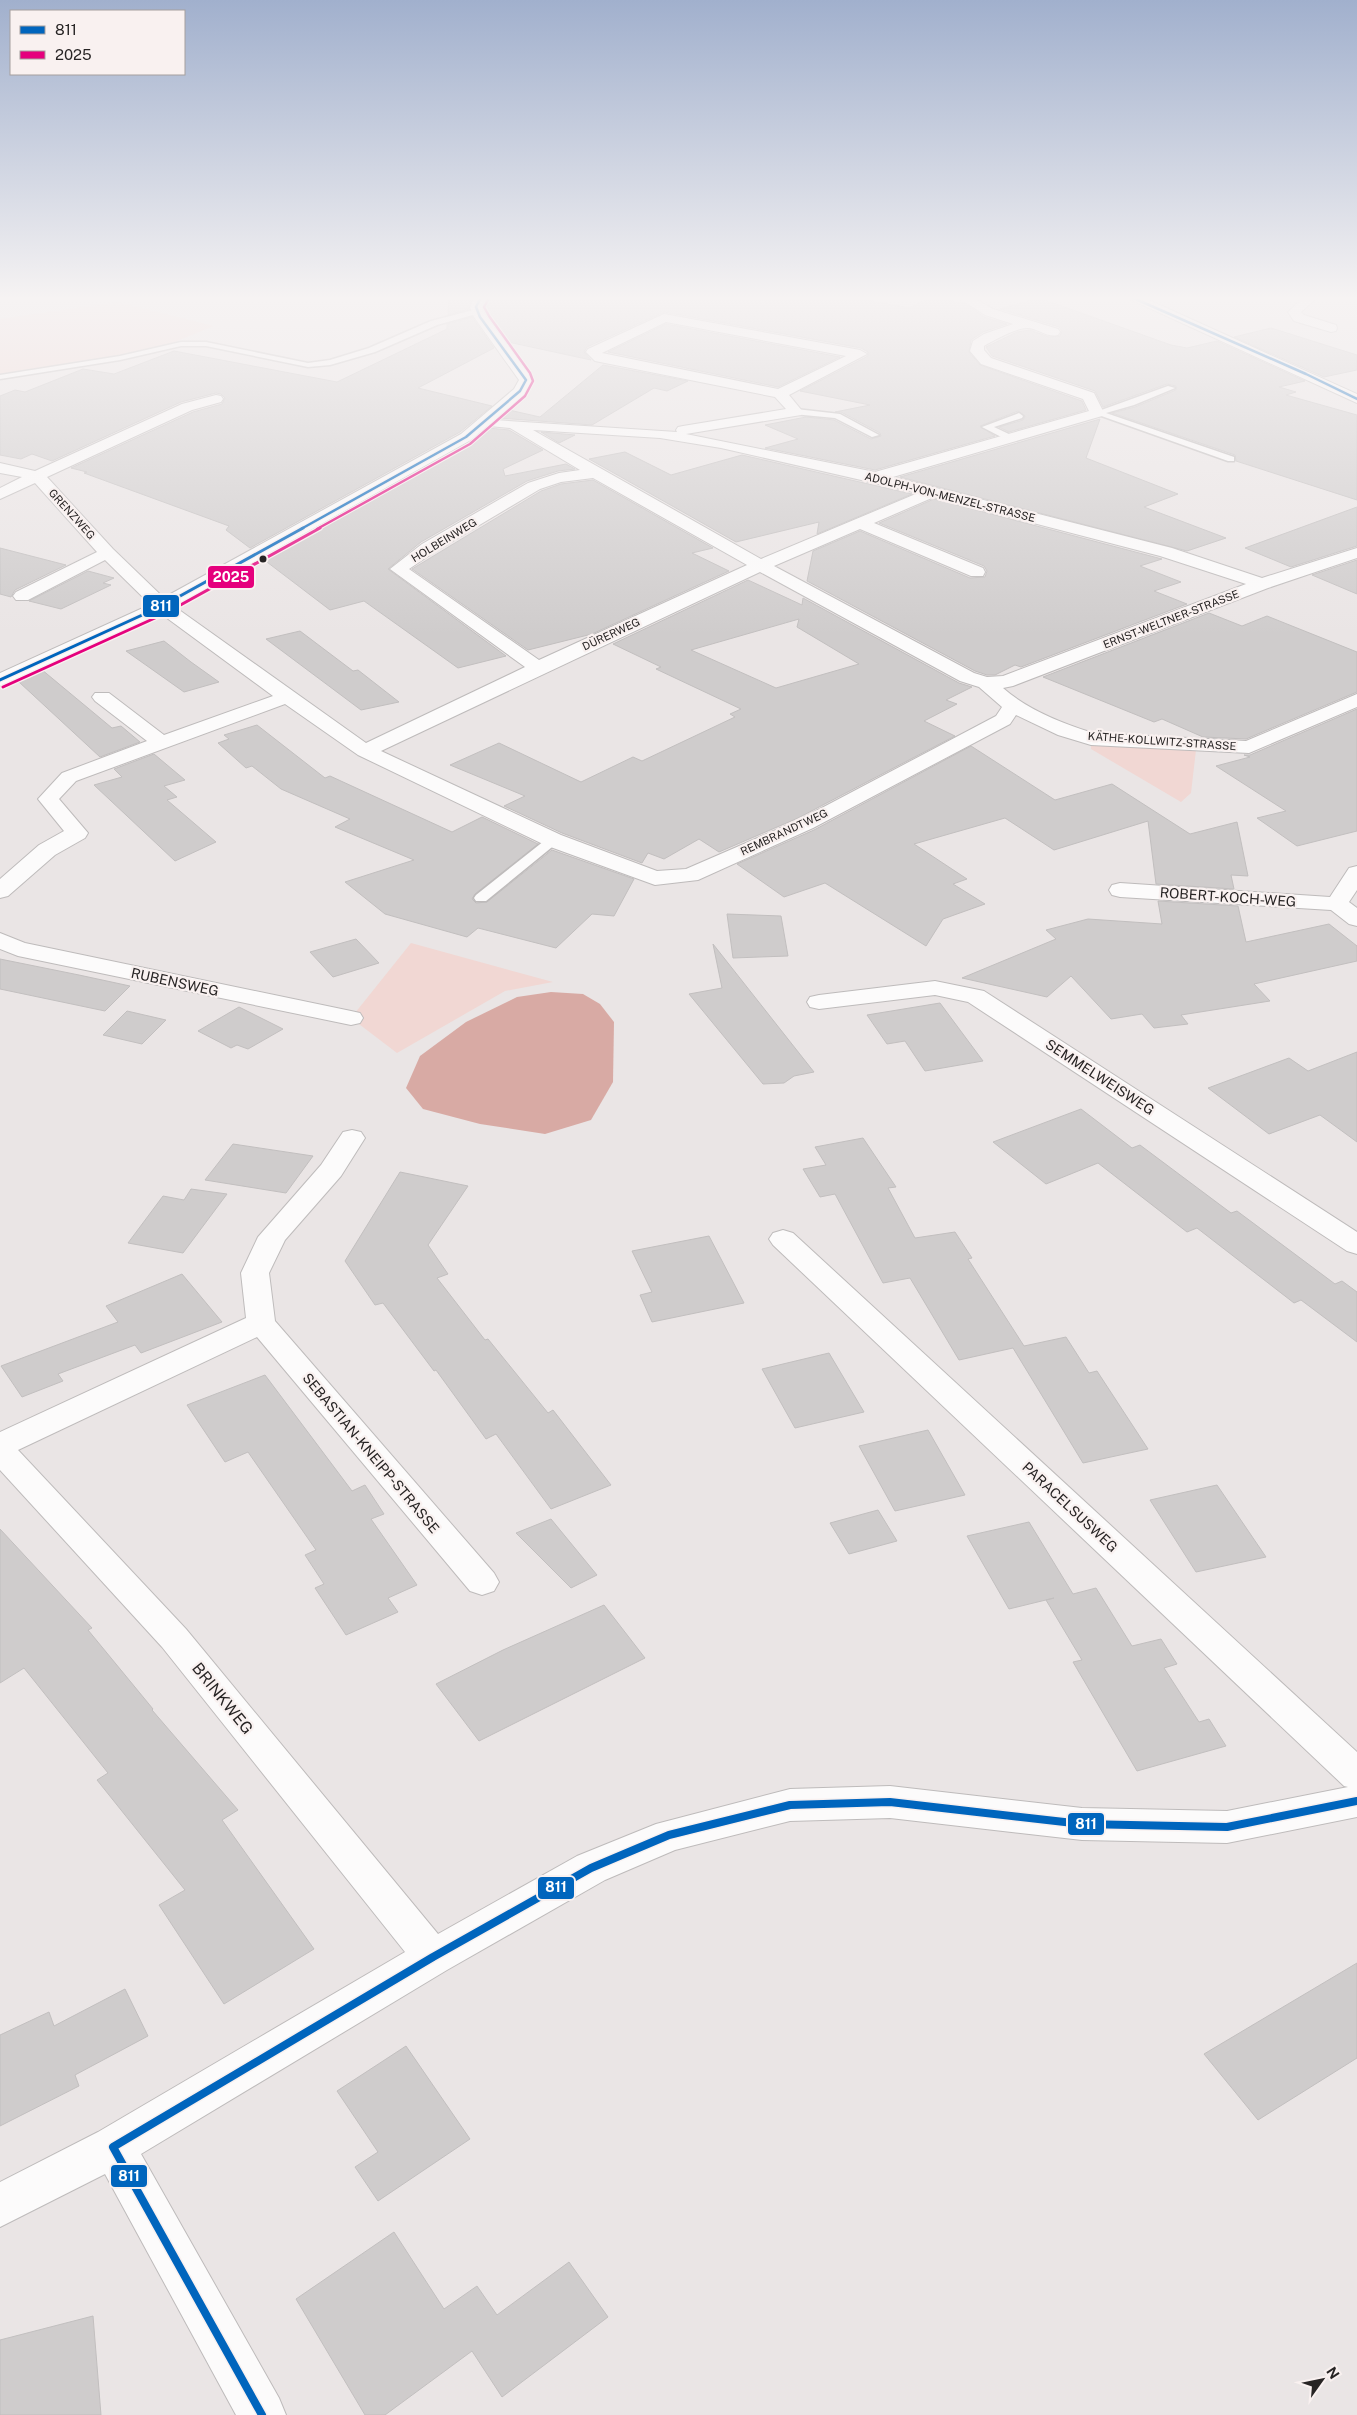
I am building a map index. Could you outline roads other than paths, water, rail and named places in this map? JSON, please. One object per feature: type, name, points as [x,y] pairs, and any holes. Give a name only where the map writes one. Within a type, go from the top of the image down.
[{"type":"street","name":"GRENZWEG","points":[[0,494],[181,410]]},
{"type":"street","points":[[0,680],[162,606],[430,458],[466,436],[498,410]]},
{"type":"street","points":[[660,434],[796,412]]},
{"type":"street","points":[[875,477],[1097,412]]},
{"type":"street","name":"ADOLPH-VON-MENZEL-STRASSE","points":[[484,422],[660,434],[721,444],[875,477],[1166,552],[1262,584]]},
{"type":"street","points":[[515,425],[593,473],[761,565]]},
{"type":"street","name":"GRENZWEG","points":[[0,468],[37,476],[107,553],[162,606]]},
{"type":"street","name":"HOLBEINWEG","points":[[538,668],[398,569],[428,548],[534,486],[559,478],[593,473]]},
{"type":"street","name":"DÜRERWEG","points":[[365,751],[538,668],[761,565],[933,492]]},
{"type":"street","points":[[861,523],[977,572]]},
{"type":"street","name":"GRENZWEG","points":[[22,596],[107,553]]},
{"type":"street","name":"ERNST-WELTNER-STRASSE","points":[[986,683],[1006,682],[1262,584],[1357,553]]},
{"type":"street","name":"KÄTHE-KOLLWITZ-STRASSE","points":[[761,565],[967,677],[986,683],[1008,713],[1041,720],[1065,731],[1091,739],[1249,747],[1357,700]]},
{"type":"street","name":"REMBRANDTWEG","points":[[162,606],[287,698],[365,751],[554,840],[655,878],[690,875],[806,824],[1008,713]]},
{"type":"street","points":[[102,697],[162,743]]},
{"type":"street","points":[[0,891],[47,850],[77,833],[48,799],[69,777],[287,698]]},
{"type":"street","points":[[1357,873],[1337,904],[1357,919]]},
{"type":"street","name":"ROBERT-KOCH-WEG","points":[[1120,890],[1337,904]]},
{"type":"street","name":"RUBENSWEG","points":[[0,940],[18,949],[351,1018]]},
{"type":"street","name":"SEMMELWEISWEG","points":[[819,1002],[935,988],[976,996],[1357,1245]]},
{"type":"street","points":[[0,1445],[261,1323],[255,1273],[272,1237],[331,1170],[352,1138]]},
{"type":"street","name":"PARACELSUSWEG","points":[[784,1239],[1357,1775]]},
{"type":"street","name":"SEBASTIAN-KNEIPP-STRASSE","points":[[261,1323],[482,1582]]},
{"type":"street","name":"BRINKWEG","points":[[0,1450],[174,1638],[433,1958]]},
{"type":"street","points":[[0,2205],[113,2147],[433,1958],[600,1864],[669,1835],[790,1805],[890,1802],[1082,1824],[1227,1827],[1357,1801]]},
{"type":"street","points":[[113,2147],[262,2415]]},
{"type":"lane","points":[[1097,412],[1104,410]]},
{"type":"lane","points":[[796,412],[838,416],[875,435]]},
{"type":"lane","points":[[1097,412],[1232,458]]},
{"type":"lane","points":[[1010,438],[986,427],[1019,416]]},
{"type":"lane","points":[[481,898],[554,840]]}]
